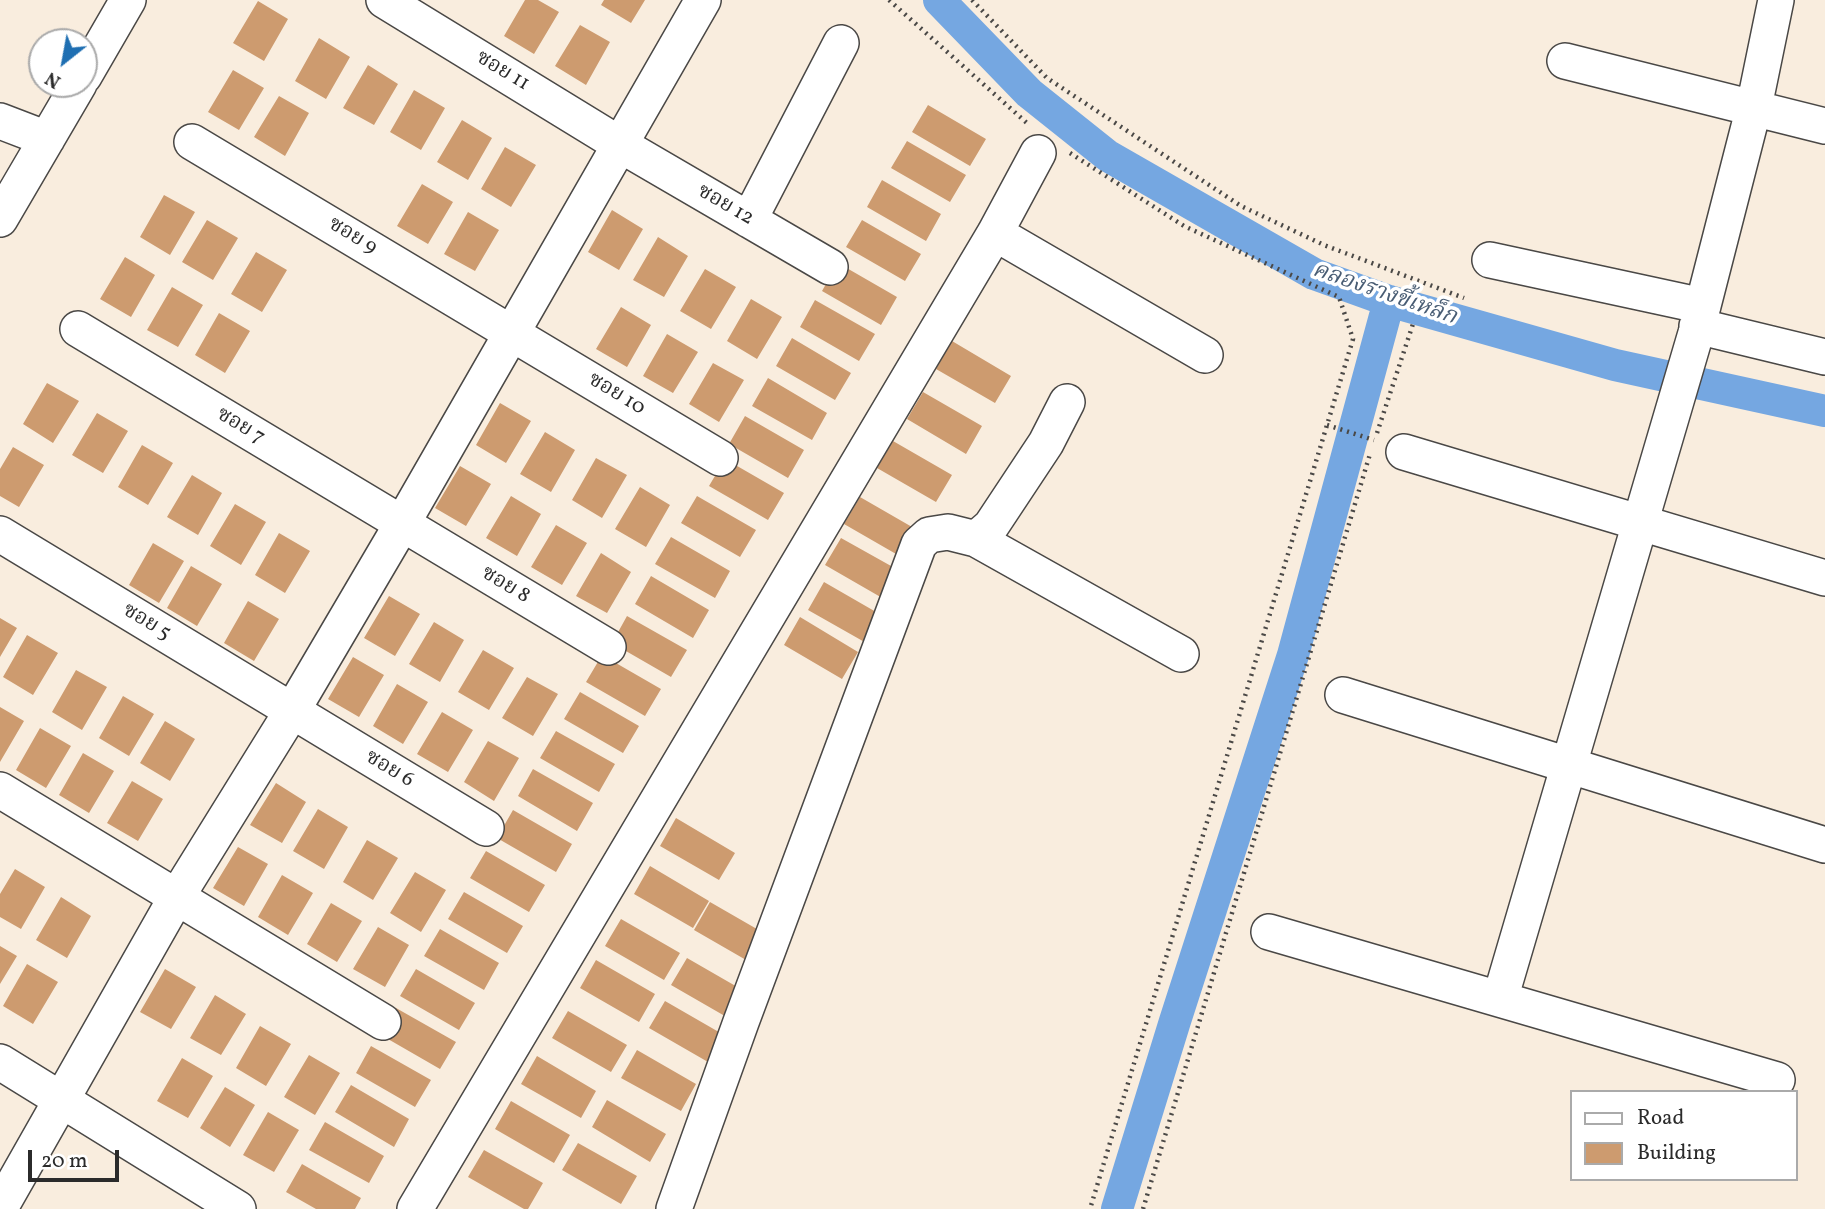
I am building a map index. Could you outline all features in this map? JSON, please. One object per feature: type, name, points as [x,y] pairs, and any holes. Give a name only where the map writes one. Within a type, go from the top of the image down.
[{"type":"street","points":[[98,52],[128,0]]},
{"type":"street","name":"ซอย 11","points":[[384,0],[620,144]]},
{"type":"street","points":[[0,1208],[176,898],[292,711],[402,524],[703,0]]},
{"type":"street","points":[[1500,999],[1699,322],[1754,107],[1776,0]]},
{"type":"street","points":[[749,220],[841,43]]},
{"type":"street","points":[[1565,61],[1825,126]]},
{"type":"street","points":[[0,219],[71,98]]},
{"type":"street","points":[[0,121],[47,139]]},
{"type":"street","points":[[415,1209],[995,233],[1042,141]]},
{"type":"street","name":"ซอย 9","points":[[192,142],[512,333]]},
{"type":"street","name":"ซอย 12","points":[[620,144],[830,267]]},
{"type":"street","points":[[995,233],[1206,355]]},
{"type":"street","points":[[1490,260],[1825,357]]},
{"type":"street","name":"ซอย 7","points":[[78,329],[402,524]]},
{"type":"street","name":"ซอย 10","points":[[512,333],[720,458]]},
{"type":"street","points":[[976,539],[991,526],[1045,443],[1067,402]]},
{"type":"street","points":[[1387,453],[1640,523],[1825,578]]},
{"type":"street","name":"ซอย 8","points":[[402,524],[608,648]]},
{"type":"street","points":[[674,1209],[919,544],[929,535],[947,532],[976,539],[1181,654]]},
{"type":"street","name":"ซอย 5","points":[[0,534],[292,711]]},
{"type":"street","points":[[1343,695],[1825,845]]},
{"type":"street","name":"ซอย 6","points":[[292,711],[486,828]]},
{"type":"street","points":[[0,790],[383,1022]]},
{"type":"street","points":[[1269,932],[1777,1080]]},
{"type":"street","points":[[0,1062],[238,1209]]},
{"type":"path","points":[[889,0],[1042,141],[1184,226],[1339,297],[1353,339],[1090,1209]]},
{"type":"path","points":[[972,0],[1047,78],[1241,206],[1324,245],[1464,298]]},
{"type":"path","points":[[1327,425],[1374,440],[1413,324]]},
{"type":"path","points":[[1143,1209],[1387,453]]},
{"type":"building","points":[[525,0],[538,0],[559,12],[534,54],[504,36]]},
{"type":"building","points":[[604,0],[645,0],[631,23],[601,5]]},
{"type":"building","points":[[258,1],[288,19],[264,61],[233,43]]},
{"type":"building","points":[[580,25],[610,42],[586,85],[555,66]]},
{"type":"building","points":[[319,38],[350,57],[326,99],[295,81]]},
{"type":"building","points":[[368,65],[398,84],[374,125],[343,108]]},
{"type":"building","points":[[233,70],[264,88],[239,130],[208,112]]},
{"type":"building","points":[[414,90],[445,108],[421,150],[390,132]]},
{"type":"building","points":[[279,96],[309,113],[285,156],[254,137]]},
{"type":"building","points":[[928,105],[986,139],[970,166],[912,132]]},
{"type":"building","points":[[462,120],[492,138],[468,180],[437,162]]},
{"type":"building","points":[[907,141],[966,175],[950,202],[891,168]]},
{"type":"building","points":[[505,147],[536,165],[511,207],[481,189]]},
{"type":"building","points":[[882,180],[941,214],[926,241],[867,207]]},
{"type":"building","points":[[422,184],[453,202],[428,244],[397,226]]},
{"type":"building","points":[[164,195],[195,212],[170,255],[140,237]]},
{"type":"building","points":[[612,210],[643,229],[619,270],[588,252]]},
{"type":"building","points":[[468,212],[499,230],[475,271],[444,254]]},
{"type":"building","points":[[207,220],[238,238],[213,280],[182,262]]},
{"type":"building","points":[[862,220],[921,254],[905,281],[846,247]]},
{"type":"building","points":[[658,237],[688,256],[664,297],[633,280]]},
{"type":"building","points":[[256,252],[287,270],[262,312],[231,294]]},
{"type":"building","points":[[125,257],[155,275],[131,317],[100,299]]},
{"type":"building","points":[[838,263],[897,297],[881,325],[822,291]]},
{"type":"building","points":[[705,269],[736,287],[711,329],[680,311]]},
{"type":"building","points":[[172,287],[203,305],[178,347],[147,330]]},
{"type":"building","points":[[751,299],[782,317],[757,359],[727,341]]},
{"type":"building","points":[[815,300],[875,334],[859,361],[800,327]]},
{"type":"building","points":[[621,307],[651,325],[627,367],[596,349]]},
{"type":"building","points":[[219,313],[250,331],[225,373],[195,355]]},
{"type":"building","points":[[667,334],[698,352],[673,393],[643,376]]},
{"type":"building","points":[[792,338],[851,373],[835,400],[776,366]]},
{"type":"building","points":[[952,341],[1011,376],[995,403],[936,369]]},
{"type":"building","points":[[713,363],[744,380],[719,422],[689,404]]},
{"type":"building","points":[[768,378],[827,413],[812,440],[752,406]]},
{"type":"building","points":[[47,383],[79,401],[53,443],[23,424]]},
{"type":"building","points":[[923,392],[982,426],[966,454],[907,419]]},
{"type":"building","points":[[500,403],[531,421],[506,463],[476,445]]},
{"type":"building","points":[[97,413],[128,431],[103,473],[72,455]]},
{"type":"building","points":[[745,416],[804,450],[788,478],[729,444]]},
{"type":"building","points":[[545,432],[575,450],[551,492],[520,474]]},
{"type":"building","points":[[893,441],[952,475],[936,502],[877,468]]},
{"type":"building","points":[[142,445],[173,463],[148,505],[118,487]]},
{"type":"building","points":[[13,447],[44,465],[19,507],[0,496],[0,469]]},
{"type":"building","points":[[596,458],[627,475],[602,518],[572,500]]},
{"type":"building","points":[[725,459],[784,493],[768,520],[709,486]]},
{"type":"building","points":[[460,466],[491,484],[466,526],[435,508]]},
{"type":"building","points":[[192,475],[222,493],[198,535],[167,517]]},
{"type":"building","points":[[640,487],[670,505],[646,547],[615,529]]},
{"type":"building","points":[[511,496],[541,514],[517,556],[486,538]]},
{"type":"building","points":[[697,496],[756,530],[740,557],[681,523]]},
{"type":"building","points":[[860,497],[919,531],[903,558],[844,524]]},
{"type":"building","points":[[235,504],[266,522],[241,565],[210,546]]},
{"type":"building","points":[[556,525],[587,543],[562,585],[531,567]]},
{"type":"building","points":[[279,533],[310,551],[285,593],[255,575]]},
{"type":"building","points":[[671,537],[730,571],[715,598],[655,564]]},
{"type":"building","points":[[841,538],[900,571],[884,599],[825,565]]},
{"type":"building","points":[[153,543],[184,561],[159,603],[129,585]]},
{"type":"building","points":[[601,553],[631,572],[607,613],[576,596]]},
{"type":"building","points":[[191,566],[222,584],[197,626],[167,608]]},
{"type":"building","points":[[651,576],[709,610],[693,638],[635,604]]},
{"type":"building","points":[[824,582],[883,616],[868,644],[808,610]]},
{"type":"building","points":[[389,596],[420,614],[395,656],[364,638]]},
{"type":"building","points":[[248,601],[279,619],[254,661],[224,643]]},
{"type":"building","points":[[627,616],[687,650],[671,677],[612,643]]},
{"type":"building","points":[[800,617],[858,652],[842,679],[784,645]]},
{"type":"building","points":[[0,618],[17,628],[0,657]]},
{"type":"building","points":[[434,622],[464,640],[440,682],[409,664]]},
{"type":"building","points":[[27,635],[58,653],[33,695],[3,677]]},
{"type":"building","points":[[483,650],[514,668],[489,710],[458,692]]},
{"type":"building","points":[[602,655],[661,689],[645,716],[586,682]]},
{"type":"building","points":[[353,657],[384,675],[359,717],[328,699]]},
{"type":"building","points":[[76,670],[107,687],[82,730],[52,712]]},
{"type":"building","points":[[527,677],[558,694],[533,736],[502,718]]},
{"type":"building","points":[[397,684],[428,702],[403,744],[373,726]]},
{"type":"building","points":[[580,692],[639,726],[623,753],[564,719]]},
{"type":"building","points":[[123,696],[154,714],[129,756],[99,738]]},
{"type":"building","points":[[0,707],[24,721],[0,762]]},
{"type":"building","points":[[442,712],[473,730],[448,772],[417,754]]},
{"type":"building","points":[[165,721],[195,739],[170,781],[140,763]]},
{"type":"building","points":[[40,728],[71,746],[46,788],[16,770]]},
{"type":"building","points":[[556,731],[615,764],[599,792],[540,758]]},
{"type":"building","points":[[488,741],[519,758],[494,801],[464,782]]},
{"type":"building","points":[[83,753],[114,771],[89,813],[59,795]]},
{"type":"building","points":[[533,769],[593,803],[577,831],[518,796]]},
{"type":"building","points":[[132,781],[163,799],[138,841],[107,823]]},
{"type":"building","points":[[276,783],[306,802],[282,843],[250,825]]},
{"type":"building","points":[[318,809],[348,827],[324,869],[293,851]]},
{"type":"building","points":[[513,810],[572,844],[556,872],[497,838]]},
{"type":"building","points":[[676,818],[735,853],[719,880],[660,846]]},
{"type":"building","points":[[367,840],[398,858],[373,900],[343,882]]},
{"type":"building","points":[[238,847],[268,864],[244,906],[213,888]]},
{"type":"building","points":[[486,851],[545,885],[529,912],[470,878]]},
{"type":"building","points":[[650,866],[709,901],[693,928],[634,894]]},
{"type":"building","points":[[15,869],[45,887],[21,929],[0,917],[0,894]]},
{"type":"building","points":[[415,872],[446,890],[421,932],[390,913]]},
{"type":"building","points":[[282,875],[313,893],[288,935],[258,917]]},
{"type":"building","points":[[464,892],[523,926],[507,953],[448,919]]},
{"type":"building","points":[[61,897],[91,916],[67,958],[36,940]]},
{"type":"building","points":[[710,902],[769,936],[753,964],[694,930]]},
{"type":"building","points":[[331,903],[362,921],[337,962],[307,944]]},
{"type":"building","points":[[621,919],[680,953],[664,980],[605,946]]},
{"type":"building","points":[[378,927],[409,945],[385,987],[353,969]]},
{"type":"building","points":[[440,929],[499,963],[484,990],[424,956]]},
{"type":"building","points":[[0,946],[17,956],[0,984]]},
{"type":"building","points":[[687,958],[746,992],[730,1019],[671,985]]},
{"type":"building","points":[[596,960],[655,994],[639,1022],[580,988]]},
{"type":"building","points":[[27,964],[58,982],[33,1024],[3,1006]]},
{"type":"building","points":[[165,969],[196,987],[171,1029],[140,1012]]},
{"type":"building","points":[[416,969],[475,1003],[459,1030],[400,996]]},
{"type":"building","points":[[215,995],[246,1014],[221,1055],[190,1038]]},
{"type":"building","points":[[665,1001],[724,1035],[708,1062],[649,1028]]},
{"type":"building","points":[[396,1008],[456,1042],[440,1069],[381,1035]]},
{"type":"building","points":[[568,1011],[627,1045],[611,1072],[552,1038]]},
{"type":"building","points":[[260,1026],[291,1044],[266,1086],[236,1068]]},
{"type":"building","points":[[371,1046],[431,1080],[415,1107],[356,1073]]},
{"type":"building","points":[[637,1050],[696,1084],[681,1111],[621,1078]]},
{"type":"building","points":[[309,1055],[340,1073],[315,1115],[284,1097]]},
{"type":"building","points":[[537,1056],[596,1091],[581,1118],[521,1084]]},
{"type":"building","points":[[182,1058],[213,1076],[188,1118],[157,1101]]},
{"type":"building","points":[[351,1085],[409,1119],[394,1147],[335,1112]]},
{"type":"building","points":[[225,1087],[255,1105],[230,1147],[200,1128]]},
{"type":"building","points":[[607,1100],[666,1134],[650,1162],[592,1127]]},
{"type":"building","points":[[511,1101],[570,1135],[554,1163],[495,1129]]},
{"type":"building","points":[[268,1112],[299,1130],[274,1172],[243,1155]]},
{"type":"building","points":[[325,1122],[384,1156],[369,1183],[309,1150]]},
{"type":"building","points":[[578,1143],[637,1176],[621,1204],[562,1170]]},
{"type":"building","points":[[484,1150],[543,1183],[528,1209],[468,1177]]},
{"type":"building","points":[[302,1164],[361,1198],[355,1209],[316,1209],[286,1192]]},
{"type":"waterway","name":"คลองรางขี้เหล็ก","points":[[939,0],[1029,93],[1108,156],[1314,274],[1389,301],[1615,365],[1825,411]]},
{"type":"waterway","points":[[1117,1209],[1293,655],[1389,301]]}]
